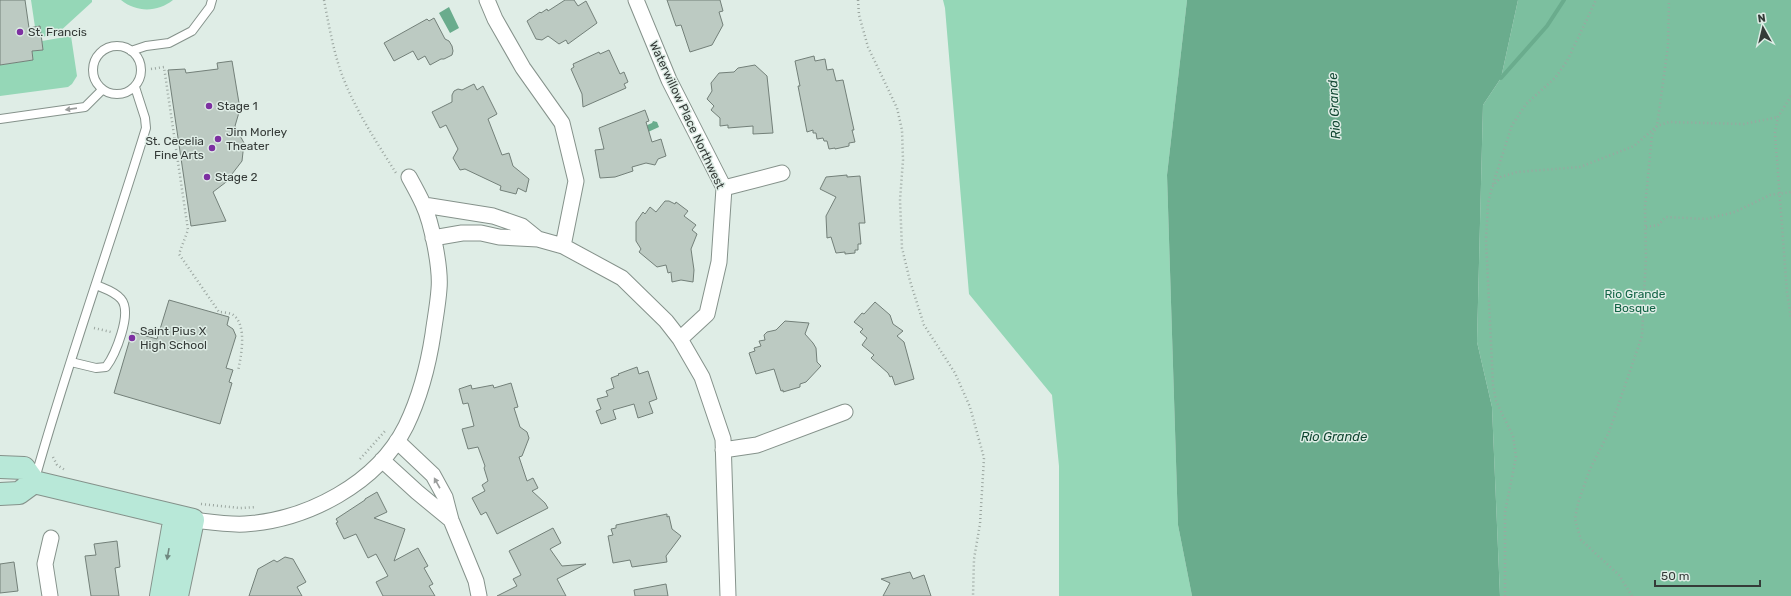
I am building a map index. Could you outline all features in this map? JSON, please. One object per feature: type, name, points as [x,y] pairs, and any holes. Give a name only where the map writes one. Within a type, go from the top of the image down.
[{"type":"street","points":[[487,0],[495,19],[523,68],[562,123],[576,181],[563,246]]},
{"type":"street","name":"Waterwillow Place Northwest","points":[[636,0],[669,80],[724,188],[719,262],[707,314],[680,339]]},
{"type":"street","points":[[724,188],[782,173]]},
{"type":"street","points":[[0,467],[24,468],[34,482],[243,524],[270,521],[301,512],[332,499],[369,474],[397,441],[418,399],[428,363],[439,288],[438,268],[433,238],[424,205],[404,178]]},
{"type":"street","points":[[424,205],[493,216],[522,226],[538,239]]},
{"type":"street","points":[[433,238],[462,233],[481,233],[499,237],[538,239],[563,246],[622,278],[666,321],[680,339],[702,377],[723,439],[728,596]]},
{"type":"street","points":[[723,450],[757,445],[845,412]]},
{"type":"street","points":[[397,441],[433,475],[445,497],[451,520],[476,581],[479,596]]},
{"type":"street","points":[[382,460],[451,520]]},
{"type":"street","points":[[0,494],[19,493],[34,482]]},
{"type":"street","points":[[161,596],[189,513]]},
{"type":"street","points":[[177,596],[189,513]]},
{"type":"street","points":[[50,596],[45,564],[51,538]]},
{"type":"lane","points":[[131,51],[146,46],[169,43],[192,31],[210,7],[212,0]]},
{"type":"lane","points":[[117,46],[131,51],[140,62],[141,67],[139,80],[134,87],[122,94],[115,94],[102,90],[97,84],[93,70],[97,56],[109,47],[117,46]]},
{"type":"lane","points":[[34,482],[146,128],[145,118],[134,87]]},
{"type":"lane","points":[[0,119],[84,107],[102,90]]},
{"type":"lane","points":[[71,362],[96,368],[106,367],[113,358],[121,335],[124,312],[122,300],[113,292],[96,285]]},
{"type":"path","points":[[324,0],[338,62],[347,86],[361,114],[404,178]]},
{"type":"path","points":[[858,0],[859,15],[868,47],[897,108],[902,130],[903,160],[900,200],[902,248],[910,281],[924,325],[955,373],[970,407],[984,458],[980,524],[974,559],[973,596]]},
{"type":"path","points":[[1505,596],[1505,512],[1516,457],[1513,436],[1496,401],[1493,385],[1486,240],[1488,202],[1512,125],[1526,104],[1554,78],[1567,61],[1596,0]]},
{"type":"path","points":[[1632,596],[1619,575],[1581,540],[1575,519],[1578,503],[1588,476],[1609,432],[1642,336],[1646,257],[1645,207],[1652,135],[1657,126],[1668,46],[1669,0]]},
{"type":"path","points":[[151,69],[164,67],[188,230],[179,254],[219,312],[231,314],[238,320],[242,333],[242,354],[238,371]]},
{"type":"path","points":[[1791,96],[1778,117],[1775,133],[1791,318]]},
{"type":"path","points":[[1492,187],[1501,177],[1517,172],[1580,167],[1634,146],[1657,126],[1668,122],[1744,124],[1778,117]]},
{"type":"path","points":[[1646,227],[1658,225],[1666,217],[1706,219],[1735,212],[1770,195],[1791,192]]},
{"type":"path","points":[[94,328],[113,333]]},
{"type":"path","points":[[357,462],[368,452],[390,425]]},
{"type":"path","points":[[53,457],[57,465],[66,471]]},
{"type":"path","points":[[189,513],[212,506],[240,508],[259,507]]},
{"type":"shaded area","points":[[31,0],[92,0],[92,2],[57,34],[41,37],[40,26],[35,27]]},
{"type":"shaded area","points":[[121,0],[173,0],[154,9],[141,9]]},
{"type":"shaded area","points":[[943,0],[1187,0],[1167,175],[1178,525],[1192,596],[1059,596],[1059,466],[1052,395],[969,294],[945,8]]},
{"type":"shaded area","points":[[71,36],[77,76],[72,84],[68,87],[0,96],[0,65],[33,60],[32,51],[43,50],[42,41]]},
{"type":"green space","name":"Rio Grande Bosque","points":[[1518,0],[1791,0],[1791,596],[1500,596],[1492,407],[1477,342],[1483,105],[1501,78]]},
{"type":"water","name":"Rio Grande","points":[[1187,0],[1518,0],[1501,78],[1483,105],[1477,342],[1492,407],[1500,596],[1192,596],[1178,525],[1167,175]]},
{"type":"water","points":[[449,7],[459,28],[450,33],[439,13]]},
{"type":"water","points":[[653,121],[657,122],[659,127],[648,132],[643,127],[652,123]]},
{"type":"building","name":"St. Francis","points":[[0,0],[25,0],[29,28],[40,26],[43,50],[32,51],[33,60],[0,65]]},
{"type":"building","points":[[565,0],[574,0],[578,6],[586,1],[597,23],[568,44],[566,40],[559,44],[548,36],[542,40],[536,39],[527,21],[540,12],[541,13],[547,9],[548,11]]},
{"type":"building","points":[[667,0],[720,0],[723,11],[719,12],[723,25],[712,45],[690,52],[681,25],[676,26]]},
{"type":"building","points":[[434,18],[445,39],[449,41],[452,46],[452,55],[430,65],[425,56],[418,60],[413,51],[394,61],[384,43],[427,19],[429,21]]},
{"type":"building","points":[[609,50],[620,74],[624,72],[628,82],[624,84],[626,88],[583,107],[582,94],[571,69],[574,67],[573,64],[599,52],[600,54]]},
{"type":"building","points":[[814,56],[815,61],[825,59],[827,70],[833,69],[836,81],[843,80],[854,130],[852,130],[855,142],[849,143],[849,146],[829,149],[827,141],[824,141],[823,138],[817,139],[816,133],[813,133],[813,130],[807,132],[798,86],[800,86],[795,61]]},
{"type":"building","name":"St. Cecelia Fine Arts","points":[[232,61],[240,109],[235,126],[244,143],[242,161],[232,174],[234,176],[213,192],[226,221],[191,226],[168,70],[185,69],[186,73],[218,69],[217,63]]},
{"type":"building","points":[[755,65],[767,76],[773,133],[753,134],[753,126],[728,128],[728,125],[720,126],[720,118],[711,110],[714,106],[707,99],[712,91],[711,83],[719,73],[734,72],[738,68]]},
{"type":"building","points":[[474,84],[477,90],[483,86],[497,114],[488,119],[502,155],[509,153],[513,166],[529,179],[526,192],[518,188],[516,194],[500,190],[501,186],[465,169],[460,170],[453,158],[458,149],[446,125],[440,128],[432,112],[452,102],[452,95],[454,91],[458,89],[462,90]]},
{"type":"building","points":[[645,110],[649,121],[646,122],[652,142],[661,139],[666,156],[658,159],[655,165],[646,163],[632,167],[633,171],[615,177],[600,178],[595,150],[604,149],[599,128]]},
{"type":"building","points":[[847,175],[847,177],[860,176],[865,223],[859,223],[861,244],[858,244],[858,250],[855,250],[855,253],[845,254],[845,252],[836,253],[831,237],[827,238],[826,216],[836,197],[820,189],[826,177]]},
{"type":"building","points":[[665,201],[675,204],[676,202],[688,211],[684,216],[696,225],[692,230],[697,234],[691,249],[694,270],[693,282],[681,280],[672,282],[671,272],[668,273],[666,265],[657,267],[639,252],[641,249],[636,241],[636,222],[643,212],[645,214],[650,207],[656,212]]},
{"type":"building","points":[[169,300],[229,317],[227,325],[233,329],[236,336],[226,368],[233,370],[229,382],[232,383],[220,424],[114,393],[132,332],[157,339]]},
{"type":"building","points":[[875,302],[890,315],[893,324],[903,331],[897,336],[904,342],[914,379],[895,385],[892,376],[890,377],[888,373],[871,358],[874,355],[862,345],[867,338],[860,332],[863,329],[854,322]]},
{"type":"building","points":[[785,321],[809,323],[805,334],[816,348],[817,362],[821,366],[806,382],[800,384],[800,387],[783,392],[783,390],[781,391],[774,369],[756,374],[749,353],[755,351],[754,348],[761,346],[759,341],[765,340],[764,335],[767,332],[776,330]]},
{"type":"building","points":[[637,367],[639,374],[648,371],[657,399],[649,402],[653,413],[638,418],[634,404],[613,410],[616,419],[601,424],[596,411],[601,409],[597,399],[608,396],[606,391],[614,388],[611,378]]},
{"type":"building","points":[[511,383],[518,407],[514,408],[520,427],[527,432],[529,438],[522,456],[519,457],[527,481],[533,478],[538,488],[532,491],[545,503],[548,508],[497,534],[486,512],[481,515],[472,498],[485,491],[482,485],[488,481],[484,468],[485,466],[478,447],[468,449],[462,429],[474,426],[468,403],[463,404],[459,389],[471,385],[472,389],[493,385],[494,388]]},
{"type":"building","points":[[377,492],[387,512],[374,518],[405,529],[394,561],[418,548],[428,566],[424,568],[433,584],[429,586],[435,596],[383,596],[376,582],[388,576],[376,554],[368,558],[356,534],[344,539],[336,523],[338,522],[336,519]]},
{"type":"building","points":[[667,514],[667,517],[669,516],[672,529],[681,536],[666,556],[667,562],[632,567],[630,560],[613,563],[608,536],[613,535],[611,529],[616,528],[616,525]]},
{"type":"building","points":[[553,528],[561,543],[550,549],[562,566],[586,564],[557,579],[566,596],[497,596],[517,586],[513,579],[521,575],[509,551]]},
{"type":"building","points":[[117,541],[120,567],[115,568],[119,596],[91,596],[85,556],[96,555],[94,544]]},
{"type":"building","points":[[285,557],[293,559],[306,582],[297,587],[302,596],[249,596],[258,569],[274,560],[277,562]]},
{"type":"building","points":[[14,562],[18,591],[0,593],[0,564]]},
{"type":"building","points":[[910,572],[913,579],[924,575],[931,596],[883,596],[890,583],[881,579]]},
{"type":"building","points":[[666,584],[668,596],[635,596],[634,590]]},
{"type":"waterway","points":[[1501,78],[1547,26],[1564,0]]},
{"type":"place","name":"St. Francis","points":[[20,32]]},
{"type":"place","name":"Stage 1","points":[[209,106]]},
{"type":"place","name":"Jim Morley Theater","points":[[218,139]]},
{"type":"place","name":"St. Cecelia Fine Arts","points":[[212,148]]},
{"type":"place","name":"Stage 2","points":[[207,177]]},
{"type":"place","name":"Saint Pius X High School","points":[[132,338]]}]
